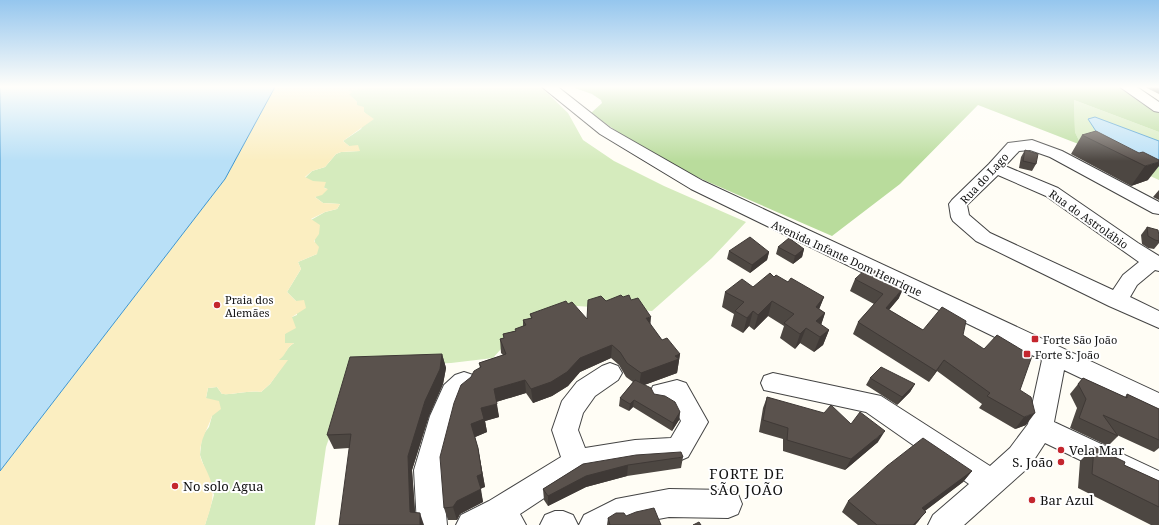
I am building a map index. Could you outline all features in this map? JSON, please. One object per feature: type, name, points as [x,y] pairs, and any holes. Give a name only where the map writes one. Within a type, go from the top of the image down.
[{"type":"street","name":"Avenida Infante Dom Henrique","points":[[580,112],[605,131],[697,185],[1159,405]]},
{"type":"street","name":"Rua do Lago","points":[[1117,301],[982,237],[960,217],[958,204],[995,168],[1014,146],[1032,145],[1056,154],[1159,209]]},
{"type":"street","name":"Rua do Astrolábio","points":[[995,168],[1052,192],[1126,246],[1156,262]]},
{"type":"street","points":[[1156,262],[1130,280],[1117,301],[1159,320]]},
{"type":"street","points":[[943,525],[1020,457],[1040,428],[1055,356]]},
{"type":"street","points":[[576,462],[565,430],[571,409],[586,389],[610,374]]},
{"type":"street","points":[[432,525],[428,470],[442,416],[453,392],[464,382]]},
{"type":"street","points":[[773,383],[872,403],[990,482]]},
{"type":"street","points":[[471,525],[505,518],[576,462],[635,452],[679,449],[695,422],[678,390],[662,393]]},
{"type":"street","points":[[1040,428],[1159,485]]},
{"type":"street","points":[[594,525],[616,512],[669,503],[728,504]]},
{"type":"street","points":[[555,525],[563,525]]},
{"type":"green space","points":[[364,112],[566,112],[583,140],[614,161],[664,186],[746,222],[712,258],[652,311],[577,306],[515,333],[493,358],[451,363],[353,368],[326,447],[315,525],[205,525],[214,495],[200,455],[202,436],[209,427],[212,416],[206,398],[208,388],[217,387],[222,394],[261,392],[270,384],[287,360],[278,360],[294,343],[285,343],[285,334],[292,317],[297,315],[296,301],[287,292],[301,269],[298,262],[317,254],[311,220],[325,212],[337,209],[340,204],[323,203],[315,197],[327,189],[305,178],[312,171],[325,167],[336,154],[341,152],[360,151],[349,146],[343,141],[361,129],[368,116]]},
{"type":"green space","points":[[593,112],[972,112],[900,184],[832,236],[690,174],[629,140],[591,113]]},
{"type":"green space","points":[[995,112],[1074,112],[1075,132],[1081,145]]},
{"type":"green space","points":[[1074,112],[1105,112],[1159,132],[1159,180],[1081,145],[1075,132]]},
{"type":"green space","points":[[1105,112],[1157,112],[1159,113],[1159,132]]},
{"type":"sand","name":"Praia dos Alemães","points":[[262,112],[364,112],[374,119],[343,141],[349,146],[358,145],[360,151],[341,152],[336,154],[325,167],[312,171],[305,177],[313,181],[326,182],[324,188],[328,189],[322,195],[315,197],[323,203],[340,204],[337,209],[325,212],[311,219],[320,225],[319,234],[314,241],[319,247],[317,254],[298,262],[301,269],[287,292],[296,301],[304,300],[306,308],[292,317],[296,328],[285,334],[285,343],[294,343],[279,360],[288,360],[270,384],[261,392],[222,394],[217,387],[208,388],[206,398],[219,401],[221,409],[212,416],[200,449],[200,456],[211,481],[213,493],[211,506],[205,525],[0,525],[0,471],[225,179]]},
{"type":"water","points":[[0,112],[262,112],[225,179],[0,471]]},
{"type":"water","points":[[1095,117],[1159,141],[1159,166],[1105,145],[1088,119]]},
{"type":"building","points":[[1096,131],[1139,153],[1143,152],[1159,160],[1159,162],[1145,166],[1082,135]]},
{"type":"building","points":[[1025,150],[1038,154],[1036,164],[1023,161]]},
{"type":"building","points":[[1147,227],[1158,230],[1159,241],[1148,236]]},
{"type":"building","points":[[750,237],[769,252],[752,265],[729,251]]},
{"type":"building","points":[[789,238],[804,249],[795,256],[778,247]]},
{"type":"building","points":[[868,267],[904,287],[886,308],[923,330],[942,307],[966,321],[963,335],[984,349],[997,335],[1032,356],[1020,390],[1031,397],[1035,413],[1024,417],[987,396],[990,393],[944,360],[936,371],[858,322],[883,294],[855,279]]},
{"type":"building","points":[[770,273],[774,277],[776,275],[788,282],[791,278],[824,297],[816,307],[825,313],[816,321],[829,330],[820,337],[806,328],[800,334],[784,323],[794,314],[772,301],[758,315],[753,311],[747,318],[735,311],[744,302],[725,292],[742,279],[753,287]]},
{"type":"building","points":[[621,295],[623,297],[629,295],[631,300],[638,298],[651,317],[646,318],[662,340],[667,338],[680,354],[675,356],[679,359],[641,373],[627,363],[620,352],[612,345],[580,358],[567,372],[551,382],[531,389],[525,380],[494,389],[497,404],[481,408],[484,419],[471,424],[478,448],[482,474],[477,476],[481,489],[457,501],[453,507],[444,508],[440,457],[454,403],[461,385],[471,377],[474,371],[481,367],[479,363],[506,354],[500,339],[504,338],[503,334],[516,331],[515,329],[526,325],[523,320],[532,318],[530,314],[566,301],[568,304],[572,302],[587,319],[588,300],[601,296],[606,301]]},
{"type":"building","points":[[442,354],[440,369],[425,401],[408,456],[410,512],[420,513],[420,525],[339,525],[351,434],[327,435],[350,357]]},
{"type":"building","points":[[881,367],[915,384],[902,397],[870,378]]},
{"type":"building","points":[[1083,378],[1127,398],[1127,394],[1159,409],[1159,440],[1103,415],[1118,436],[1079,418],[1086,399],[1078,384]]},
{"type":"building","points":[[635,380],[651,388],[654,394],[665,396],[675,402],[680,412],[673,423],[634,400],[630,404],[620,398]]},
{"type":"building","points":[[767,397],[824,413],[831,405],[851,424],[860,412],[885,431],[851,459],[787,440],[788,428],[763,420]]},
{"type":"building","points":[[923,438],[972,471],[922,508],[926,512],[913,525],[877,525],[848,501],[887,466]]},
{"type":"building","points":[[1094,447],[1125,462],[1124,465],[1159,481],[1159,507],[1092,474]]},
{"type":"building","points":[[681,452],[683,457],[628,465],[586,476],[548,496],[543,489],[583,464],[636,455]]},
{"type":"building","points":[[654,508],[661,525],[610,525],[608,518],[616,513],[624,513],[626,516]]},
{"type":"building","points":[[699,522],[701,525],[693,525]]},
{"type":"place","name":"Praia dos Alemães","points":[[217,305]]},
{"type":"place","name":"Forte São João","points":[[1035,339]]},
{"type":"place","name":"Forte S. João","points":[[1027,354]]},
{"type":"place","name":"Vela Mar","points":[[1061,450]]},
{"type":"place","name":"S. João","points":[[1061,462]]},
{"type":"place","name":"No solo Agua","points":[[175,486]]},
{"type":"place","name":"Bar Azul","points":[[1032,500]]},
{"type":"district","name":"FORTE DE SÃO JOÃO","points":[[747,482]]}]
